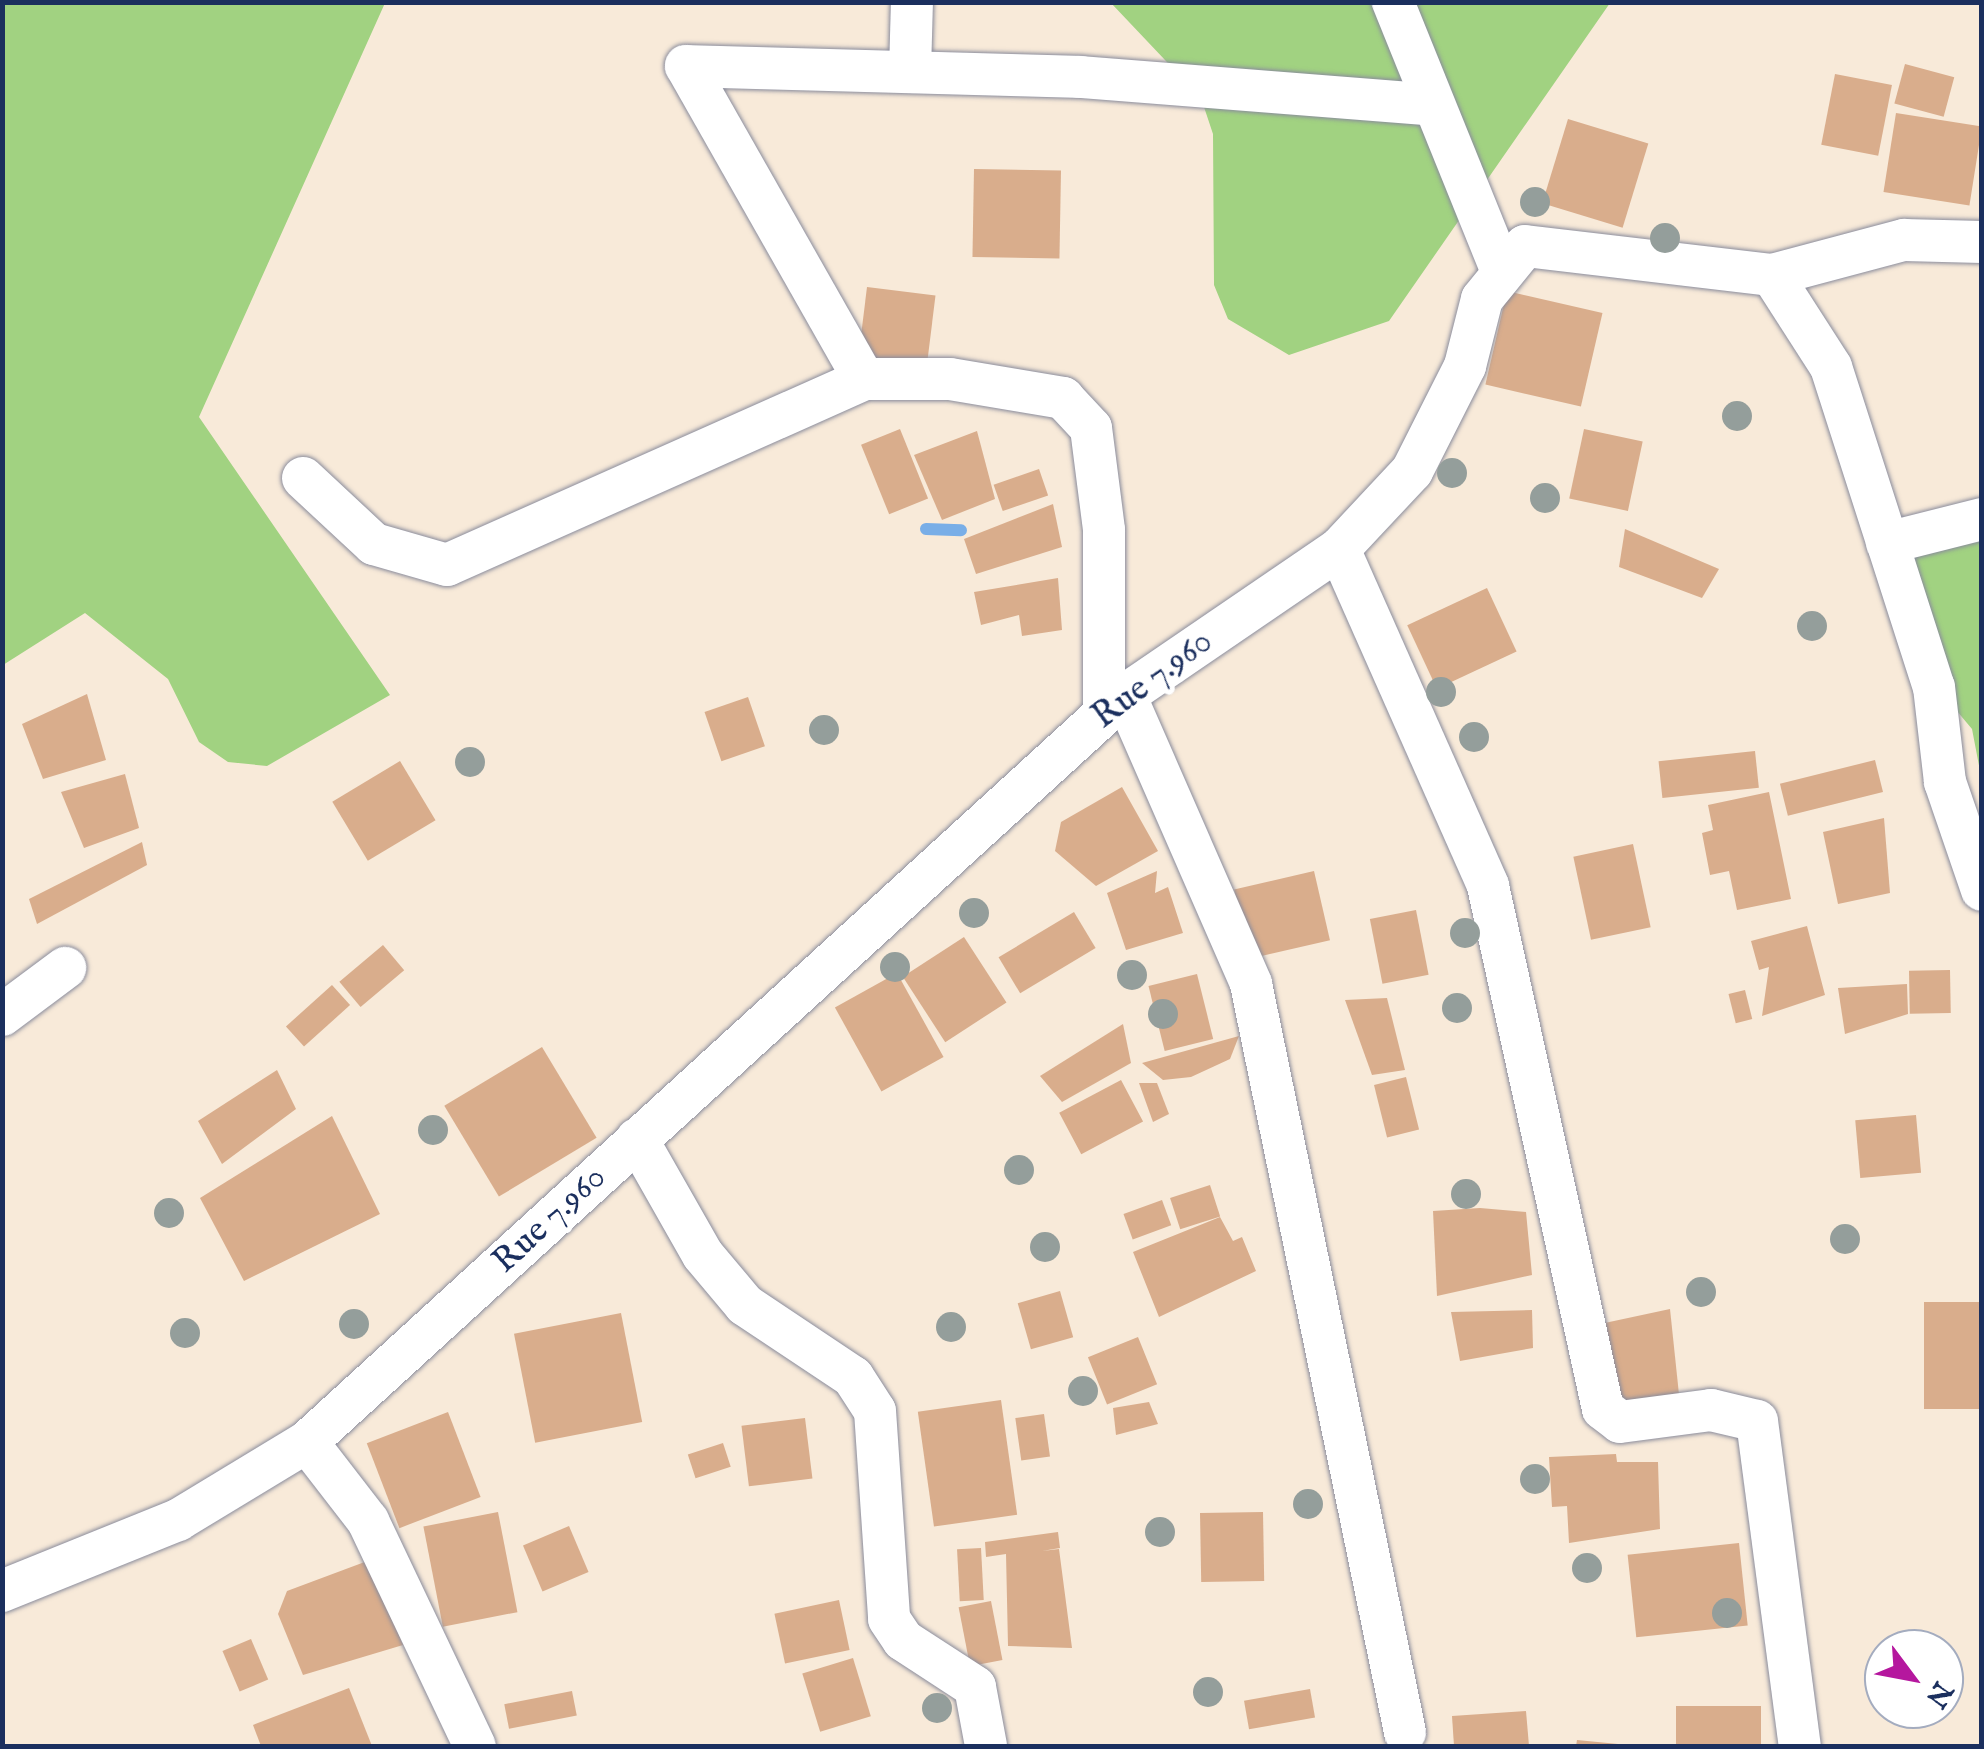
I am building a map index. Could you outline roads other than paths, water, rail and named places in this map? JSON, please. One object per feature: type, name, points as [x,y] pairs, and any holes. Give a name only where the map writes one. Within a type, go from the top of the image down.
[{"type":"street","points":[[910,72],[912,2]]},
{"type":"street","points":[[1393,2],[1501,269],[1526,246],[1772,275],[1904,240],[1982,242]]},
{"type":"street","points":[[864,379],[686,66],[910,72],[1433,104]]},
{"type":"street","name":"Rue 7.960","points":[[2,1591],[178,1520],[308,1442],[1115,704],[1339,550],[1412,471],[1501,269]]},
{"type":"street","points":[[1772,275],[1831,367],[1934,687],[1945,782],[1980,881]]},
{"type":"street","points":[[302,478],[374,544],[448,565],[864,379],[950,379],[1063,398],[1092,428],[1104,530],[1115,704],[1250,984],[1405,1732]]},
{"type":"street","points":[[1886,543],[1982,519]]},
{"type":"street","points":[[1339,550],[1488,886],[1604,1408],[1620,1422],[1711,1410],[1757,1422],[1800,1746]]},
{"type":"street","points":[[2,1015],[65,968]]},
{"type":"street","points":[[637,1139],[704,1255],[745,1305],[853,1377],[875,1411],[890,1619],[903,1640],[975,1686],[986,1746]]},
{"type":"street","points":[[308,1442],[368,1521],[475,1746]]},
{"type":"waterway","points":[[926,529],[961,530]]}]
